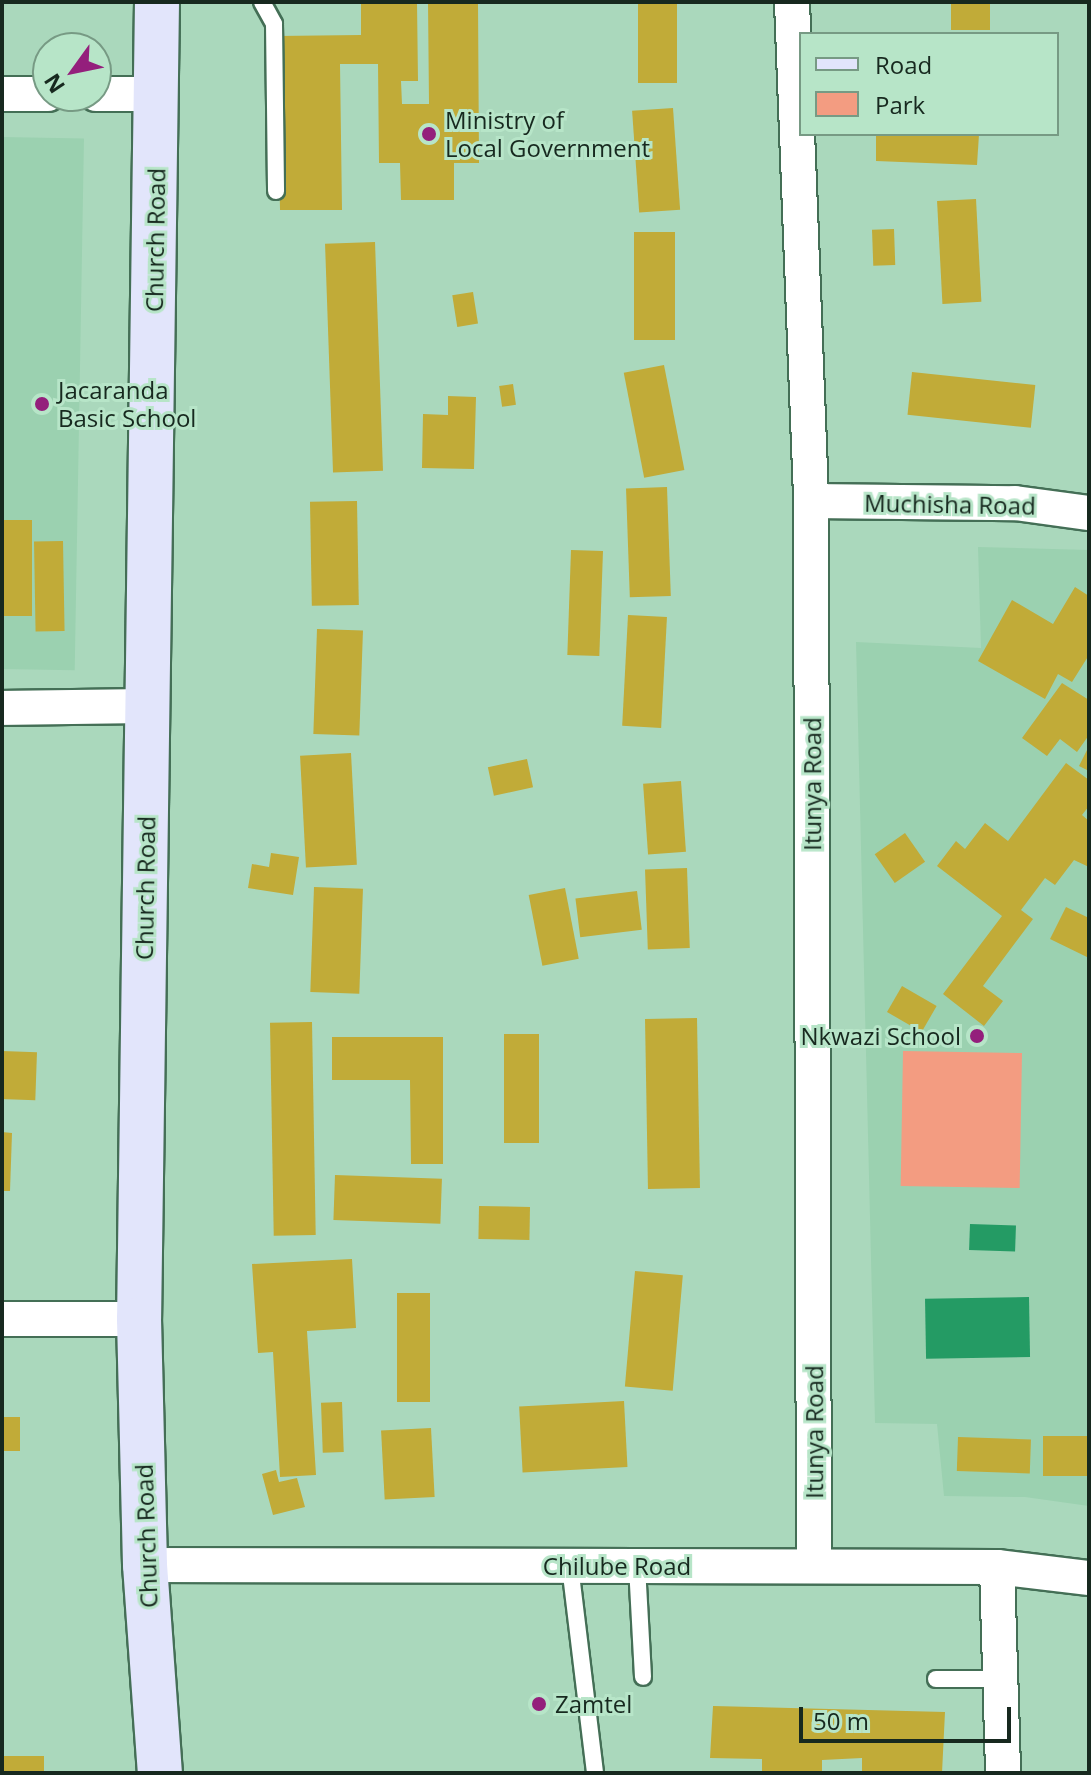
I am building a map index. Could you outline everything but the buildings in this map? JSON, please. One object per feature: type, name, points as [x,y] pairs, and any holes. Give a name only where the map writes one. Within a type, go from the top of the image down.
[{"type":"main road","name":"Church Road","points":[[157,2],[139,1319],[145,1565],[160,1773]]},
{"type":"street","name":"Itunya Road","points":[[792,2],[811,501],[814,1566]]},
{"type":"street","points":[[2,94],[32,94]]},
{"type":"street","points":[[112,94],[157,94]]},
{"type":"street","name":"Muchisha Road","points":[[811,501],[1015,503],[1089,513]]},
{"type":"street","points":[[2,708],[148,706]]},
{"type":"street","points":[[2,1319],[139,1319]]},
{"type":"street","name":"Chilube Road","points":[[145,1565],[997,1567],[1089,1578]]},
{"type":"street","points":[[997,1567],[1003,1773]]},
{"type":"lane","points":[[262,2],[274,24],[276,191]]},
{"type":"lane","points":[[570,1566],[595,1773]]},
{"type":"lane","points":[[637,1566],[643,1677]]},
{"type":"lane","points":[[936,1679],[1000,1679]]},
{"type":"shaded area","name":"Jacaranda Basic School","points":[[2,137],[84,138],[75,670],[2,669]]},
{"type":"shaded area","name":"Nkwazi School","points":[[978,547],[1089,550],[1089,1506],[1025,1497],[944,1496],[937,1424],[875,1423],[856,642],[981,648]]},
{"type":"shaded area","points":[[970,1224],[1016,1226],[1015,1252],[969,1250]]},
{"type":"shaded area","points":[[1029,1297],[1030,1357],[926,1359],[925,1299]]},
{"type":"green space","points":[[903,1051],[1022,1053],[1020,1188],[901,1186]]},
{"type":"place","name":"Ministry of Local Government","points":[[429,134]]},
{"type":"place","name":"Jacaranda Basic School","points":[[42,404]]},
{"type":"place","name":"Nkwazi School","points":[[977,1036]]},
{"type":"place","name":"Zamtel","points":[[539,1704]]}]
